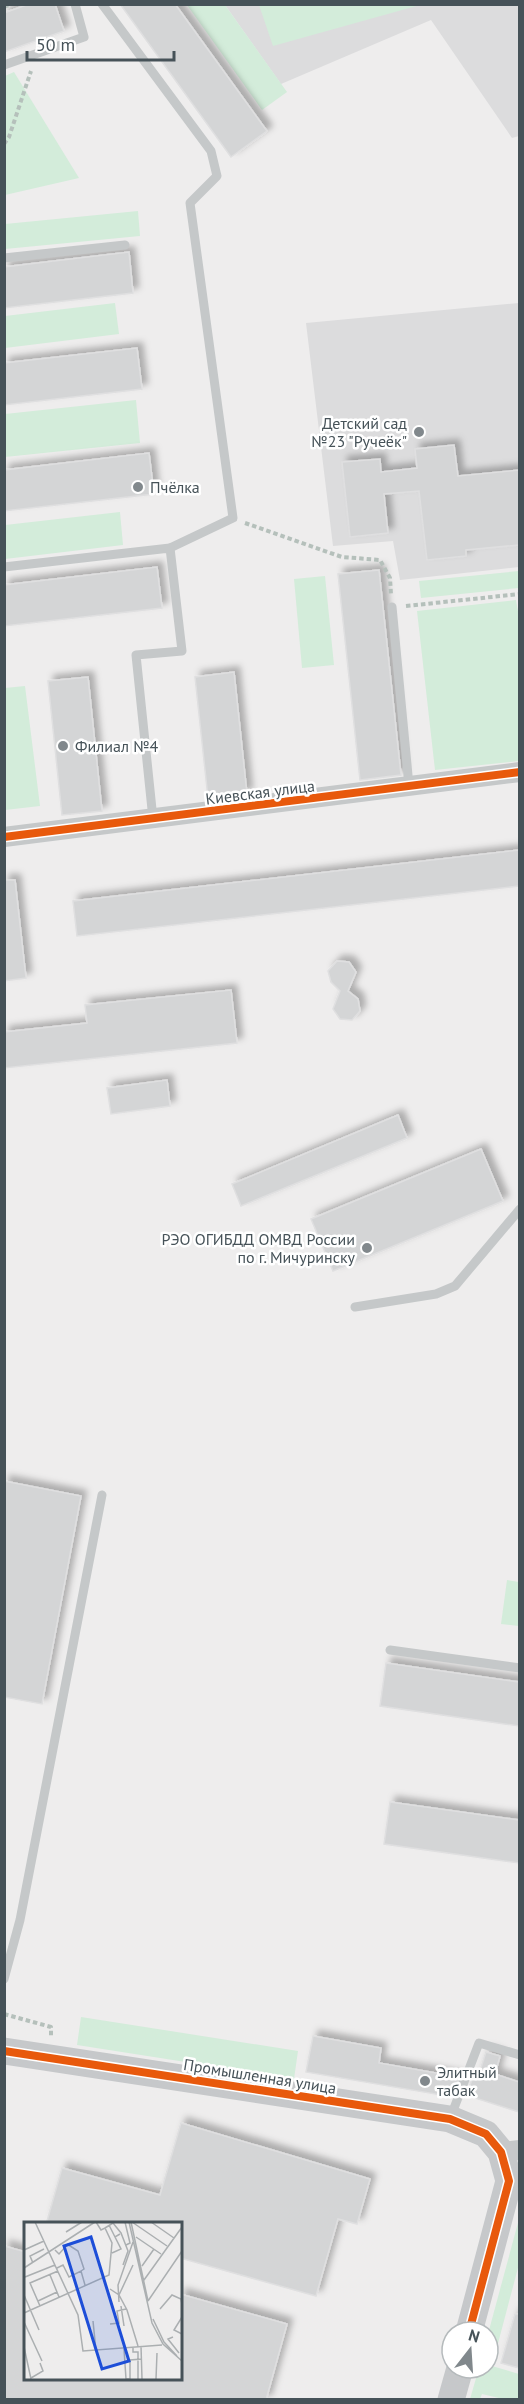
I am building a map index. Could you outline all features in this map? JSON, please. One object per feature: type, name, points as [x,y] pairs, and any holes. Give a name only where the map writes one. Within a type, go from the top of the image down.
[{"type":"street","name":"Киевская улица","points":[[4,837],[519,772]]},
{"type":"street","name":"Промышленная улица","points":[[4,2050],[450,2120],[486,2134],[510,2151]]},
{"type":"street","points":[[472,2320],[509,2181],[510,2151]]},
{"type":"street","points":[[451,2400],[457,2380]]},
{"type":"lane","points":[[4,65],[84,36],[75,4]]},
{"type":"lane","points":[[4,567],[170,548],[233,518],[190,203],[217,176],[211,151],[102,4]]},
{"type":"lane","points":[[4,258],[125,244]]},
{"type":"lane","points":[[153,819],[136,656],[183,651],[170,548]]},
{"type":"lane","points":[[392,608],[410,786]]},
{"type":"lane","points":[[355,1307],[436,1294],[455,1286],[519,1209]]},
{"type":"lane","points":[[4,1979],[20,1920],[102,1495]]},
{"type":"lane","points":[[390,1650],[519,1668]]},
{"type":"lane","points":[[450,2120],[479,2043],[519,2055]]},
{"type":"path","points":[[4,7],[12,4]]},
{"type":"path","points":[[4,144],[9,137],[37,53]]},
{"type":"path","points":[[233,518],[342,557],[380,560],[390,578],[392,608],[519,594]]},
{"type":"path","points":[[4,2014],[51,2027],[51,2058]]},
{"type":"shaded area","points":[[225,5],[519,5],[519,136],[512,138],[431,20],[281,84]]},
{"type":"shaded area","name":"Детский сад №23 \"Ручеёк\"","points":[[519,303],[519,567],[400,580],[393,541],[333,546],[306,323]]},
{"type":"green space","points":[[259,4],[420,5],[273,46]]},
{"type":"green space","points":[[187,5],[225,5],[287,92],[262,110]]},
{"type":"green space","points":[[14,72],[79,178],[5,195],[5,76]]},
{"type":"green space","points":[[138,211],[140,236],[5,249],[5,224]]},
{"type":"green space","points":[[115,303],[119,334],[5,348],[5,316]]},
{"type":"green space","points":[[136,400],[140,443],[5,457],[5,414]]},
{"type":"green space","points":[[120,512],[123,545],[5,559],[5,525]]},
{"type":"green space","points":[[519,571],[519,588],[421,598],[419,581]]},
{"type":"green space","points":[[325,576],[334,665],[302,668],[294,579]]},
{"type":"green space","points":[[516,600],[520,623],[519,761],[435,770],[417,611]]},
{"type":"green space","points":[[25,686],[40,806],[5,810],[5,688]]},
{"type":"green space","points":[[507,1580],[519,1582],[519,1626],[501,1624]]},
{"type":"green space","points":[[81,2017],[298,2051],[294,2079],[77,2045]]},
{"type":"green space","points":[[519,2219],[519,2264],[500,2336],[500,2320],[492,2320]]},
{"type":"green space","points":[[500,2368],[519,2374],[519,2399],[503,2399],[482,2394],[480,2399],[470,2399],[476,2380],[500,2380]]},
{"type":"building","points":[[29,4],[55,4],[64,31],[4,52],[4,13]]},
{"type":"building","points":[[120,4],[175,4],[267,131],[231,157]]},
{"type":"building","points":[[129,252],[133,293],[4,308],[4,267]]},
{"type":"building","points":[[137,348],[142,389],[4,405],[4,363]]},
{"type":"building","points":[[454,445],[458,476],[519,470],[519,545],[466,550],[466,556],[427,560],[419,491],[384,494],[388,533],[350,537],[342,462],[380,459],[381,472],[417,468],[415,449]]},
{"type":"building","points":[[149,453],[154,494],[4,511],[4,470]]},
{"type":"building","points":[[157,567],[162,608],[4,626],[4,585]]},
{"type":"building","points":[[379,570],[401,775],[360,780],[338,574]]},
{"type":"building","points":[[234,672],[247,794],[208,798],[195,677]]},
{"type":"building","points":[[88,677],[102,811],[62,815],[48,681]]},
{"type":"building","points":[[519,850],[519,886],[77,936],[73,901]]},
{"type":"building","points":[[4,880],[15,880],[26,978],[4,981]]},
{"type":"building","points":[[337,961],[349,962],[356,972],[348,991],[358,999],[360,1011],[352,1020],[340,1019],[333,1009],[340,991],[331,982],[328,971]]},
{"type":"building","points":[[231,990],[237,1043],[4,1068],[4,1032],[87,1023],[85,1005]]},
{"type":"building","points":[[167,1080],[170,1106],[111,1114],[107,1088]]},
{"type":"building","points":[[398,1115],[407,1138],[241,1206],[232,1184]]},
{"type":"building","points":[[481,1149],[503,1201],[333,1271],[311,1219]]},
{"type":"building","points":[[4,1481],[81,1496],[42,1704],[4,1697]]},
{"type":"building","points":[[386,1663],[519,1682],[519,1726],[380,1706]]},
{"type":"building","points":[[390,1802],[519,1820],[519,1863],[384,1844]]},
{"type":"building","points":[[313,2036],[381,2048],[379,2063],[459,2077],[454,2091],[448,2089],[447,2096],[306,2072]]},
{"type":"building","points":[[486,2052],[500,2056],[495,2074],[519,2082],[519,2112],[466,2095],[472,2080],[477,2080]]},
{"type":"building","points":[[181,2123],[370,2179],[357,2224],[338,2219],[316,2296],[182,2259],[182,2222],[47,2221],[62,2168],[160,2195]]},
{"type":"building","points":[[4,2246],[24,2251],[24,2380],[182,2380],[182,2295],[287,2324],[266,2400],[4,2400]]},
{"type":"building","points":[[515,2314],[519,2314],[519,2368],[501,2363]]},
{"type":"cycle path","points":[[4,837],[520,772]]},
{"type":"cycle path","points":[[4,2051],[450,2119],[486,2134],[501,2152],[509,2181],[472,2320]]},
{"type":"place","name":"Детский сад №23 \"Ручеёк\"","points":[[419,432]]},
{"type":"place","name":"Пчёлка","points":[[138,487]]},
{"type":"place","name":"Филиал №4","points":[[63,746]]},
{"type":"place","name":"РЭО ОГИБДД ОМВД России по г. Мичуринску","points":[[367,1248]]},
{"type":"place","name":"Элитный табак","points":[[425,2081]]}]
